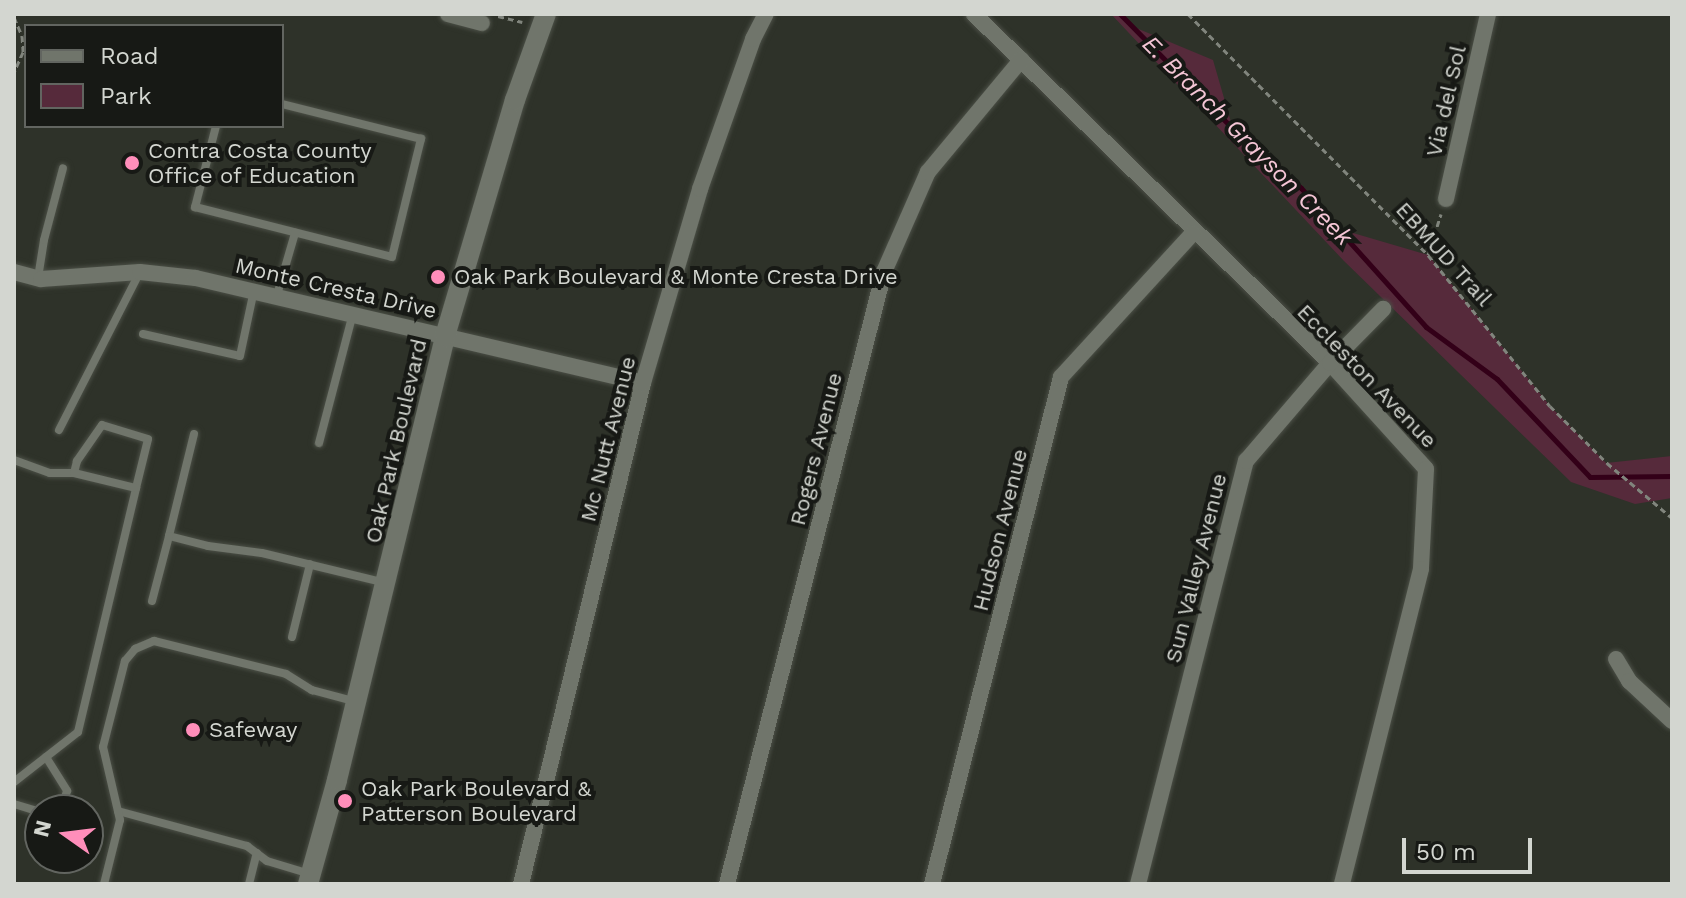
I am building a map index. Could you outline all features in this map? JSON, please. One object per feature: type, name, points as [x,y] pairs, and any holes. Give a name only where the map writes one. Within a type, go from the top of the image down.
[{"type":"street","points":[[448,14],[485,18]]},
{"type":"street","name":"Mc Nutt Avenue","points":[[521,884],[643,383],[700,189],[753,39],[766,14]]},
{"type":"street","name":"Eccleston Avenue","points":[[974,14],[1193,233],[1330,363],[1426,469],[1421,569],[1342,884]]},
{"type":"street","name":"Via del Sol","points":[[1446,199],[1488,14]]},
{"type":"street","name":"Oak Park Boulevard","points":[[311,881],[387,583],[445,336],[515,100],[543,22]]},
{"type":"street","name":"Rogers Avenue","points":[[727,884],[884,272],[928,172],[1021,60]]},
{"type":"street","name":"Hudson Avenue","points":[[932,884],[1061,377],[1193,233]]},
{"type":"street","name":"Monte Cresta Drive","points":[[14,272],[38,278],[140,272],[254,290],[643,383]]},
{"type":"street","name":"Sun Valley Avenue","points":[[1138,884],[1246,461],[1330,363],[1383,309]]},
{"type":"street","points":[[1616,659],[1629,681],[1672,721]]},
{"type":"lane","points":[[215,128],[195,207],[392,257],[421,139],[284,105]]},
{"type":"lane","points":[[38,278],[63,168]]},
{"type":"lane","points":[[277,295],[295,233]]},
{"type":"lane","points":[[59,430],[140,272]]},
{"type":"lane","points":[[143,334],[240,356],[254,290]]},
{"type":"lane","points":[[319,443],[353,313]]},
{"type":"lane","points":[[14,782],[78,732],[148,439],[102,425],[77,461],[74,473]]},
{"type":"lane","points":[[152,601],[194,434]]},
{"type":"lane","points":[[14,460],[50,473],[74,473],[136,488]]},
{"type":"lane","points":[[169,536],[387,583]]},
{"type":"lane","points":[[292,637],[310,564]]},
{"type":"lane","points":[[104,884],[120,820],[103,747],[125,661],[135,649],[154,641],[286,674],[312,690],[357,702]]},
{"type":"lane","points":[[46,757],[66,794]]},
{"type":"lane","points":[[118,811],[247,846],[267,861],[311,881]]},
{"type":"lane","points":[[249,884],[257,853]]},
{"type":"path","name":"EBMUD Trail","points":[[1188,14],[1428,255],[1550,406],[1607,463],[1672,518]]},
{"type":"path","points":[[14,17],[22,36],[20,61],[14,72]]},
{"type":"path","points":[[485,18],[543,22]]},
{"type":"path","points":[[15,37],[22,36]]},
{"type":"path","points":[[14,59],[20,61]]},
{"type":"path","points":[[1428,255],[1446,199]]},
{"type":"green space","points":[[1111,14],[1124,14],[1129,25],[1213,60],[1233,129],[1301,188],[1336,228],[1428,255],[1550,406],[1606,463],[1672,456],[1672,498],[1635,504],[1571,482],[1344,261]]},
{"type":"waterway","name":"E. Branch Grayson Creek","points":[[1120,14],[1233,129],[1301,188],[1426,327],[1497,379],[1590,477],[1672,476]]},
{"type":"place","name":"Contra Costa County Office of Education","points":[[132,163]]},
{"type":"place","name":"Oak Park Boulevard & Monte Cresta Drive","points":[[438,277]]},
{"type":"place","name":"Safeway","points":[[193,730]]},
{"type":"place","name":"Oak Park Boulevard & Patterson Boulevard","points":[[345,801]]}]
